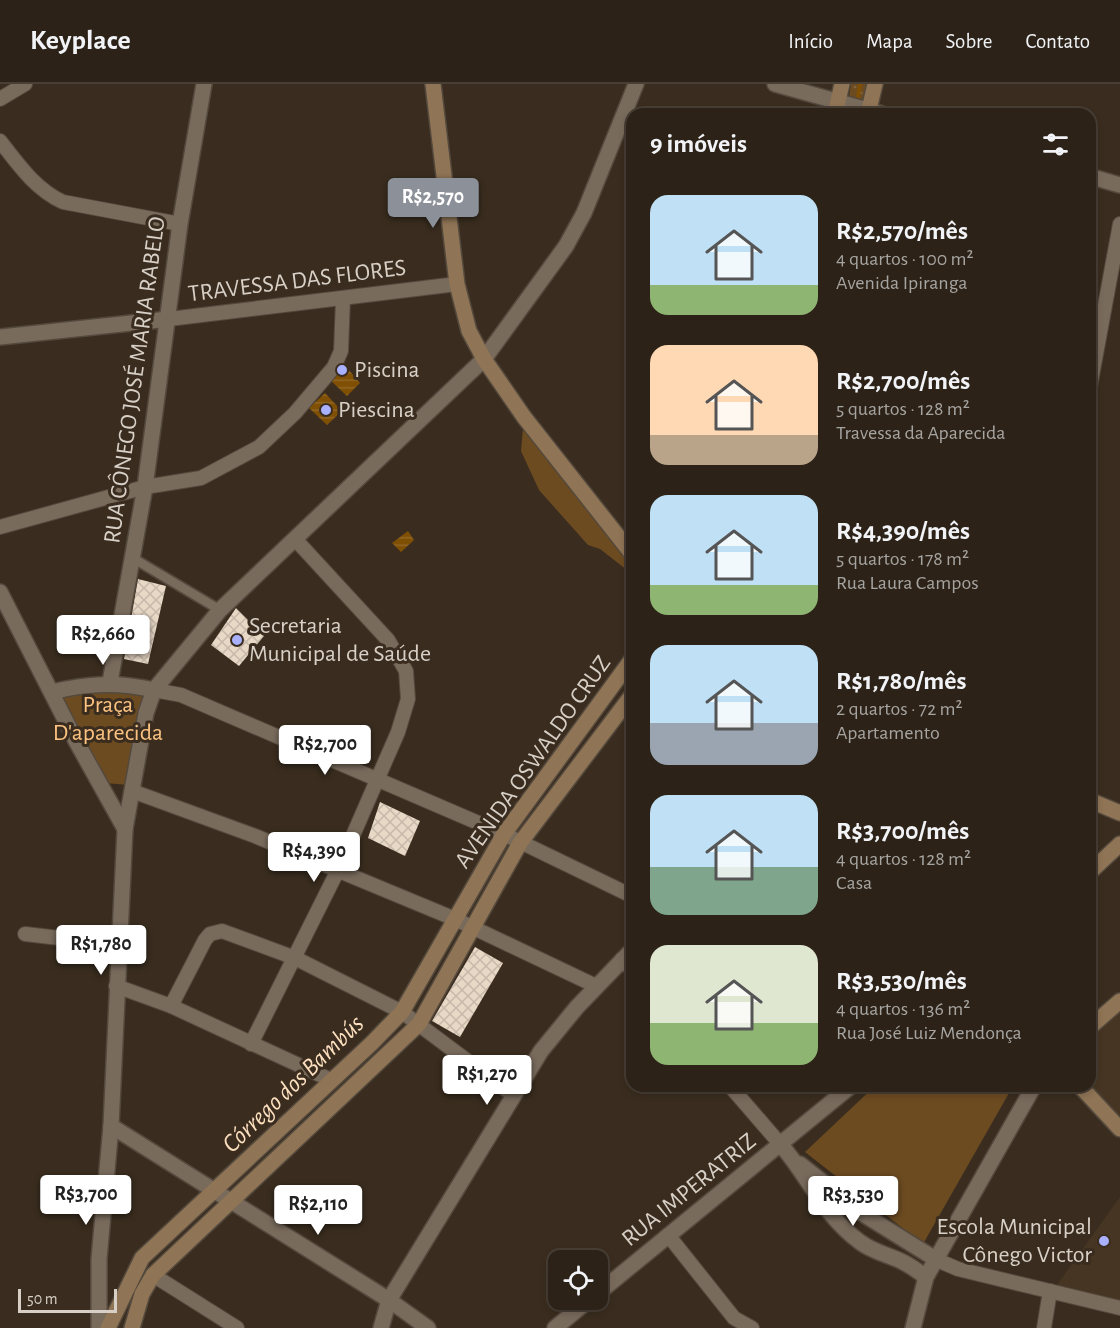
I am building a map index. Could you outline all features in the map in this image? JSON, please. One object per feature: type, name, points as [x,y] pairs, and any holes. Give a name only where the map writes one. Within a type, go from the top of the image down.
[{"type":"main road","points":[[433,84],[457,284],[470,330],[484,359],[524,417],[626,544]]},
{"type":"main road","points":[[837,108],[842,84]]},
{"type":"main road","points":[[873,108],[875,84]]},
{"type":"main road","name":"AVENIDA OSWALDO CRUZ","points":[[108,1328],[142,1258],[217,1190],[402,1012],[504,834],[626,667]]},
{"type":"main road","name":"AVENIDA OSWALDO CRUZ","points":[[132,1328],[142,1294],[153,1275],[419,1024],[520,843],[626,702]]},
{"type":"main road","points":[[1096,803],[1120,813]]},
{"type":"main road","points":[[1096,866],[1120,844]]},
{"type":"main road","points":[[1096,1022],[1120,1002]]},
{"type":"main road","points":[[1086,1092],[1120,1129]]},
{"type":"street","points":[[0,99],[25,84]]},
{"type":"street","name":"RUA CÔNEGO JOSÉ MARIA RABELO","points":[[110,682],[145,487],[180,224],[204,84]]},
{"type":"street","points":[[626,108],[636,84]]},
{"type":"street","points":[[775,84],[837,108]]},
{"type":"street","points":[[99,1328],[99,1259],[111,1125],[125,829],[146,713],[154,690],[220,610],[484,359],[566,246],[584,213],[626,109]]},
{"type":"street","points":[[0,141],[24,172],[56,199],[85,208],[180,224]]},
{"type":"street","points":[[1096,178],[1120,185]]},
{"type":"street","points":[[1096,354],[1120,224]]},
{"type":"street","name":"TRAVESSA DAS FLORES","points":[[0,337],[457,284]]},
{"type":"street","points":[[0,527],[145,487],[201,478],[259,447],[295,413],[334,367],[341,351],[342,299]]},
{"type":"street","points":[[251,1044],[337,872],[375,780],[398,732],[408,699],[409,685],[397,654],[388,640],[295,539]]},
{"type":"street","points":[[131,557],[220,610]]},
{"type":"street","points":[[0,592],[125,829]]},
{"type":"street","points":[[52,692],[79,685],[110,682],[180,695],[504,834],[626,893]]},
{"type":"street","points":[[102,787],[132,791],[255,836],[455,920],[596,986]]},
{"type":"street","points":[[171,1006],[204,940],[216,931],[295,958],[402,1012],[513,1095]]},
{"type":"street","points":[[25,934],[120,945]]},
{"type":"street","points":[[381,1328],[389,1300],[541,1051],[596,986],[626,962]]},
{"type":"street","points":[[116,986],[171,1006],[331,1080]]},
{"type":"street","points":[[735,1092],[793,1159],[819,1201],[854,1237],[926,1277]]},
{"type":"street","name":"RUA IMPERATRIZ","points":[[608,1285],[845,1092]]},
{"type":"street","points":[[913,1328],[926,1277],[1031,1092]]},
{"type":"street","points":[[111,1125],[389,1300],[428,1328]]},
{"type":"street","points":[[793,1159],[862,1214],[937,1260],[958,1269],[1120,1308]]},
{"type":"street","points":[[668,1235],[734,1318],[752,1328]]},
{"type":"street","points":[[153,1275],[237,1328]]},
{"type":"street","points":[[1044,1328],[1050,1291]]},
{"type":"street","points":[[555,1328],[577,1310]]},
{"type":"shaded area","name":"Piscina","points":[[341,361],[360,383],[347,396],[329,379]]},
{"type":"shaded area","name":"Piescina","points":[[325,393],[342,411],[327,425],[309,408]]},
{"type":"shaded area","points":[[408,531],[414,540],[401,552],[392,543]]},
{"type":"shaded area","points":[[1120,1012],[1120,1116],[1096,1091],[1096,1032]]},
{"type":"shaded area","name":"Escola Municipal Cônego Victor","points":[[1120,1197],[1120,1301],[1057,1285]]},
{"type":"green space","points":[[851,84],[869,84],[866,105],[849,99]]},
{"type":"green space","points":[[524,417],[621,550],[626,559],[626,569],[600,549],[588,545],[539,490],[521,451]]},
{"type":"green space","name":"Praça D'aparecida","points":[[79,689],[148,693],[129,785],[105,783],[60,696]]},
{"type":"green space","points":[[869,1092],[1010,1092],[923,1244],[805,1152]]},
{"type":"building","points":[[138,579],[166,586],[148,664],[124,659]]},
{"type":"building","name":"Secretaria Municipal de Saúde","points":[[236,608],[264,636],[239,666],[211,645]]},
{"type":"building","points":[[380,802],[420,821],[405,856],[368,838]]},
{"type":"building","points":[[475,947],[503,963],[460,1037],[432,1021]]},
{"type":"waterway","name":"Córrego dos Bambús","points":[[858,97],[860,84]]},
{"type":"place","name":"Piscina","points":[[342,370]]},
{"type":"place","name":"Piescina","points":[[326,410]]},
{"type":"place","name":"Secretaria Municipal de Saúde","points":[[237,640]]},
{"type":"place","name":"Escola Municipal Cônego Victor","points":[[1104,1241]]}]
